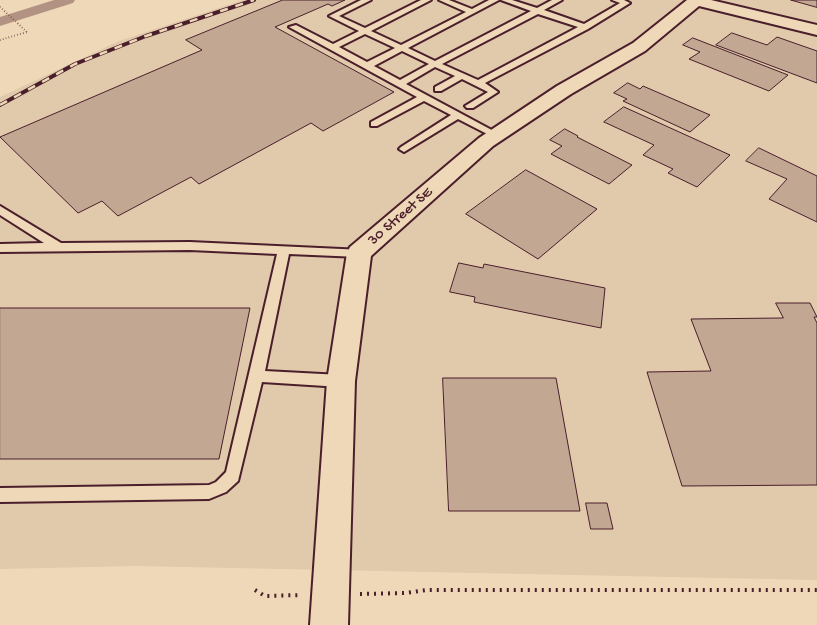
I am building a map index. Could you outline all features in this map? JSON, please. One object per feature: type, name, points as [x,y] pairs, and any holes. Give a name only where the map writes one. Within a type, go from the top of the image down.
[{"type":"street","points":[[697,0],[817,30]]},
{"type":"street","name":"30 Street SE","points":[[329,625],[341,382],[359,253],[486,142],[564,90],[638,47],[697,0]]},
{"type":"lane","points":[[366,0],[333,16],[367,30],[494,92],[470,106]]},
{"type":"lane","points":[[333,47],[427,0]]},
{"type":"lane","points":[[443,0],[472,12]]},
{"type":"lane","points":[[367,66],[496,0]]},
{"type":"lane","points":[[505,0],[585,28]]},
{"type":"lane","points":[[399,84],[558,0]]},
{"type":"lane","points":[[478,83],[585,28],[626,3],[616,0]]},
{"type":"lane","points":[[292,26],[496,135]]},
{"type":"lane","points":[[438,89],[462,76]]},
{"type":"lane","points":[[374,124],[424,97]]},
{"type":"lane","points":[[404,148],[458,115]]},
{"type":"lane","points":[[0,210],[58,247]]},
{"type":"lane","points":[[0,248],[190,246],[359,253]]},
{"type":"lane","points":[[0,496],[209,492],[221,488],[233,476],[284,250]]},
{"type":"lane","points":[[257,376],[341,382]]},
{"type":"path","points":[[0,7],[27,32],[0,40]]},
{"type":"path","points":[[255,590],[265,596],[406,593],[427,590],[817,590]]},
{"type":"shaded area","points":[[243,0],[817,0],[817,580],[136,566],[0,569],[0,97],[119,41]]},
{"type":"building","points":[[283,0],[345,0],[332,6],[328,4],[275,27],[394,92],[323,131],[311,123],[199,184],[191,177],[118,216],[102,201],[78,213],[0,137],[202,50],[186,40]]},
{"type":"building","points":[[791,0],[817,0],[817,7]]},
{"type":"building","points":[[732,33],[767,45],[777,37],[817,51],[817,83],[716,45]]},
{"type":"building","points":[[693,38],[788,75],[769,91],[689,59],[700,52],[683,45]]},
{"type":"building","points":[[628,83],[640,89],[643,86],[710,115],[690,132],[623,101],[627,99],[614,93]]},
{"type":"building","points":[[624,107],[730,155],[697,187],[668,173],[673,169],[643,155],[654,145],[604,122]]},
{"type":"building","points":[[565,129],[632,165],[609,184],[551,154],[562,146],[550,140]]},
{"type":"building","points":[[759,148],[817,176],[817,222],[769,199],[787,179],[746,161]]},
{"type":"building","points":[[526,170],[597,209],[538,259],[466,214]]},
{"type":"building","points":[[459,263],[483,268],[484,264],[605,288],[601,328],[474,302],[475,297],[450,292]]},
{"type":"building","points":[[776,303],[810,303],[817,317],[814,317],[817,323],[817,485],[682,486],[647,372],[711,371],[691,319],[783,318]]},
{"type":"building","points":[[0,308],[250,308],[219,459],[0,459]]},
{"type":"building","points":[[443,378],[556,378],[580,511],[449,511]]},
{"type":"building","points":[[586,503],[607,503],[613,529],[591,529]]},
{"type":"waterway","points":[[0,22],[68,0]]},
{"type":"railway","points":[[0,105],[75,64],[146,36],[254,0]]}]
